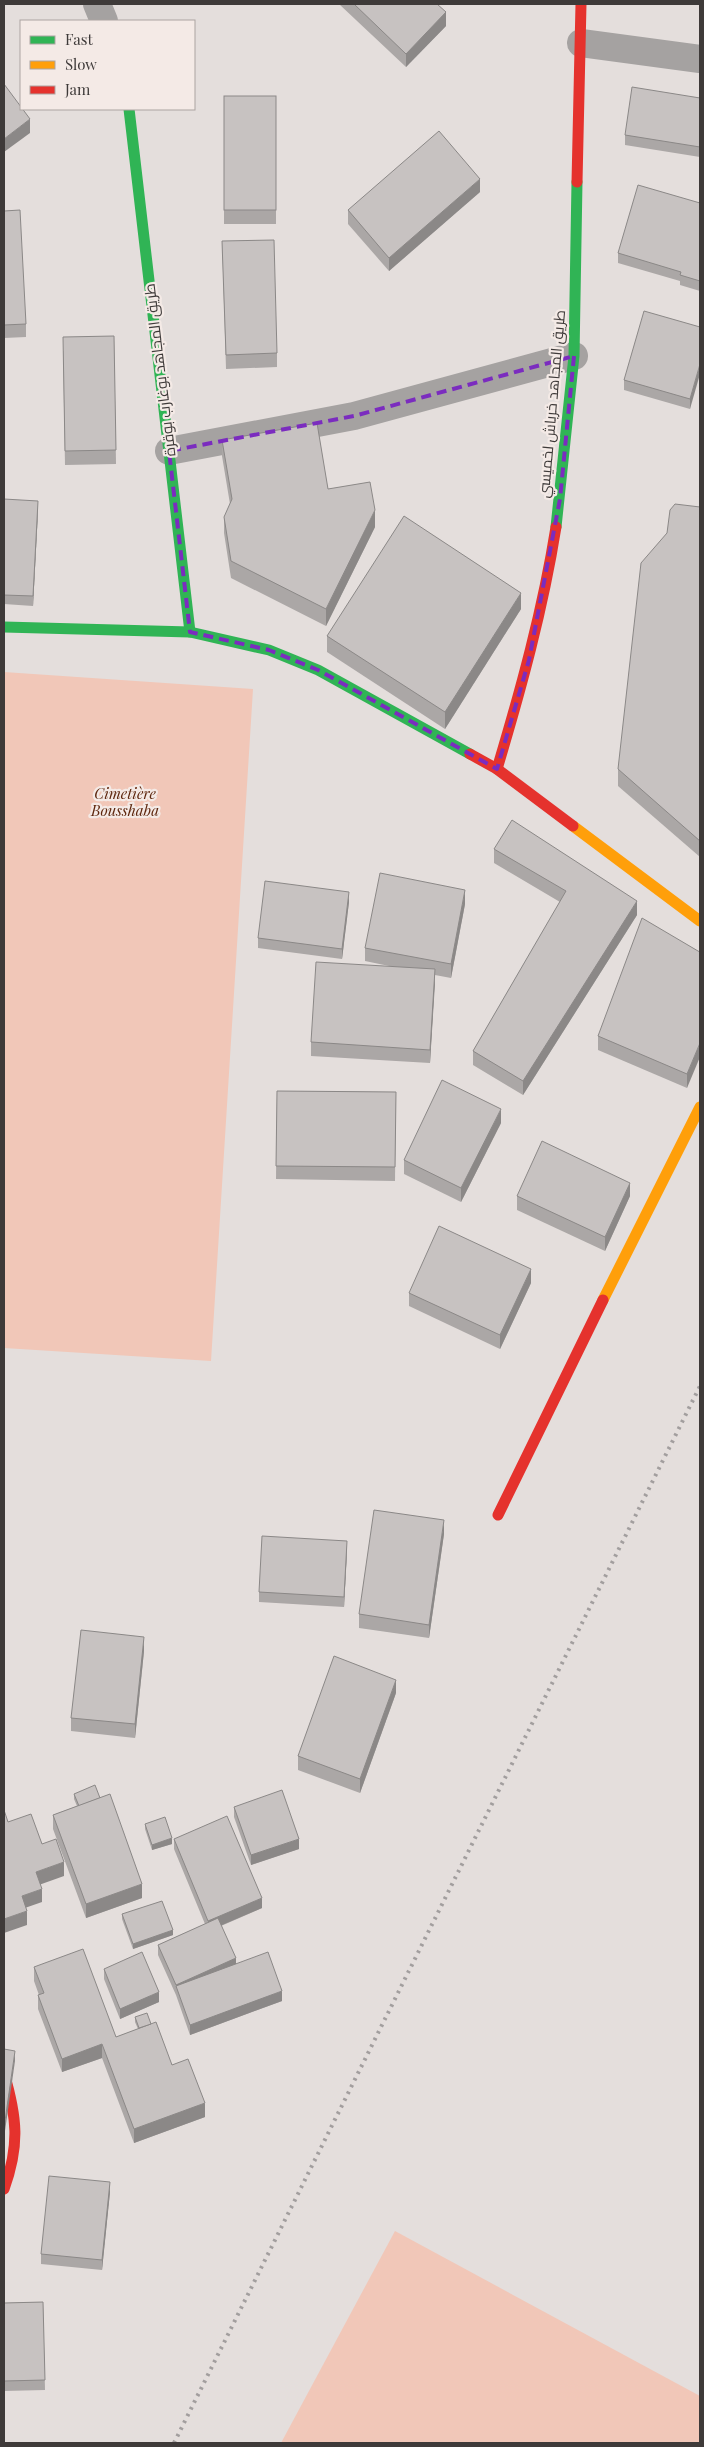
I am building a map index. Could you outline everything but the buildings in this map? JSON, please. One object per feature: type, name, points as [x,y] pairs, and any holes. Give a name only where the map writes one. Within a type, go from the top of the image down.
[{"type":"street","points":[[97,4],[104,20]]},
{"type":"street","name":"طريق المجاهد خرباش لخميسي","points":[[497,769],[529,660],[547,583],[560,499],[574,356],[581,4]]},
{"type":"street","points":[[581,43],[700,59]]},
{"type":"street","name":"طريق المجاهد بوغارب بوقرة","points":[[129,110],[190,632]]},
{"type":"street","points":[[169,451],[354,416],[574,356]]},
{"type":"street","points":[[4,627],[190,632],[269,650],[318,670],[447,739],[497,769],[700,922]]},
{"type":"street","points":[[498,1515],[655,1193],[700,1107]]},
{"type":"street","points":[[4,2073],[15,2109],[18,2140],[12,2168],[4,2189]]},
{"type":"highlighted area","points":[[574,356],[560,499],[529,660],[497,769],[318,670],[269,650],[190,632],[169,451],[354,416]]},
{"type":"green space","name":"Cimetière Bousshaba","points":[[4,672],[253,689],[211,1361],[4,1348]]},
{"type":"green space","points":[[395,2231],[700,2396],[700,2443],[281,2443]]},
{"type":"railway","points":[[174,2443],[700,1386]]},
{"type":"traffic: fast","points":[[129,110],[190,632]]},
{"type":"traffic: fast","points":[[556,527],[574,356],[577,182]]},
{"type":"traffic: fast","points":[[4,627],[190,632],[269,650],[318,670],[470,754]]},
{"type":"traffic: slow","points":[[573,826],[700,921]]},
{"type":"traffic: slow","points":[[603,1300],[700,1107]]},
{"type":"traffic: jam","points":[[577,182],[581,4]]},
{"type":"traffic: jam","points":[[497,769],[531,649],[556,527]]},
{"type":"traffic: jam","points":[[470,754],[497,769],[573,826]]},
{"type":"traffic: jam","points":[[498,1515],[603,1300]]},
{"type":"traffic: jam","points":[[4,2073],[12,2104],[15,2131],[13,2158],[4,2189]]}]
